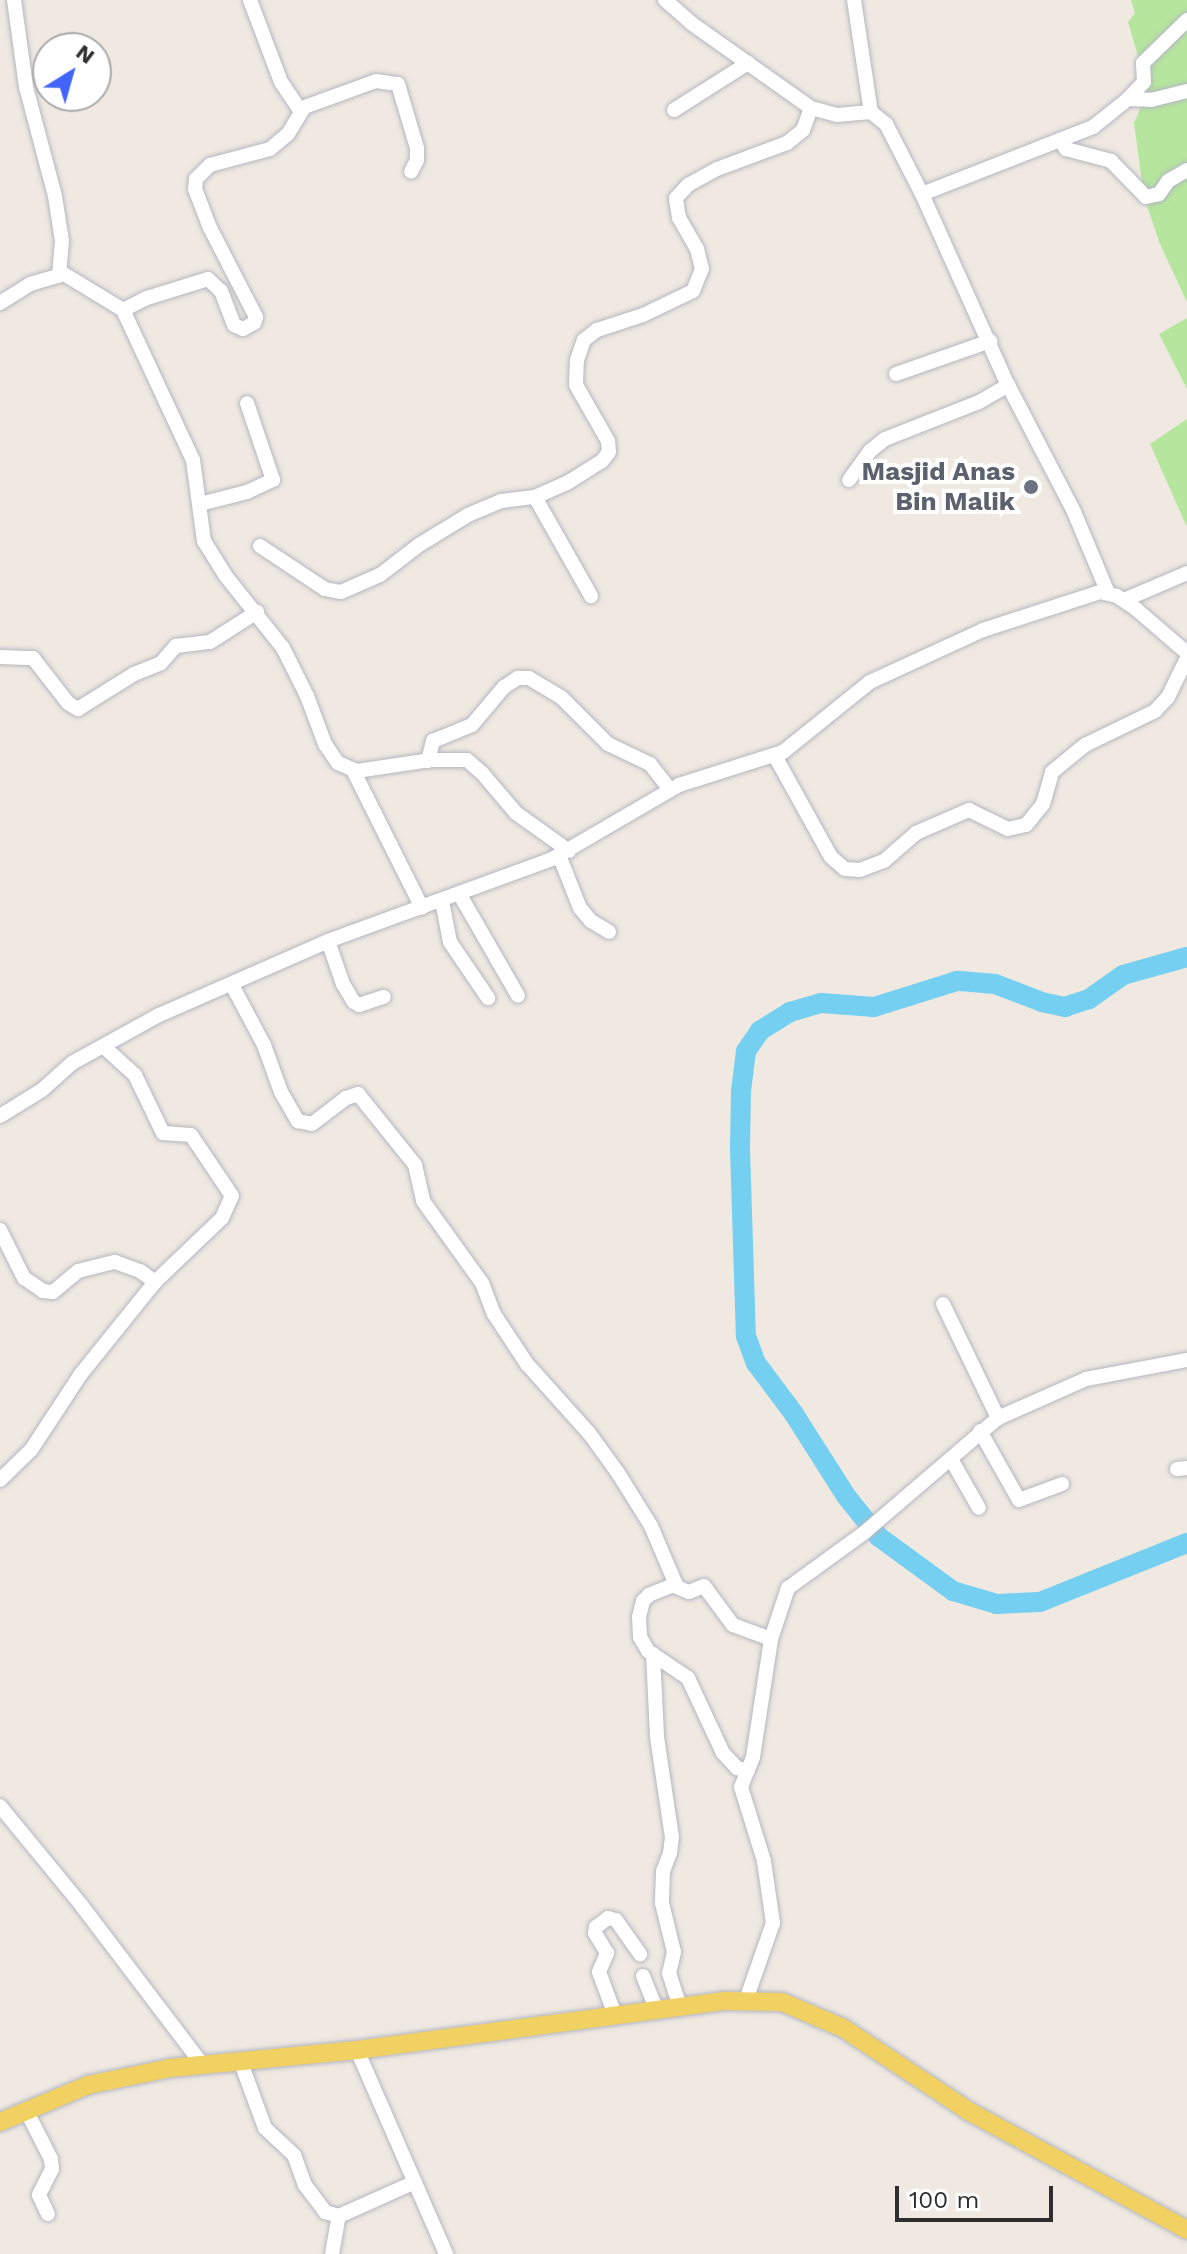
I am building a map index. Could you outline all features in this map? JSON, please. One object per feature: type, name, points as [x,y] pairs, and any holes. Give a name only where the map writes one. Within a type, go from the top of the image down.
[{"type":"main road","points":[[0,2122],[95,2082],[202,2064],[241,2063],[357,2050],[680,2007],[746,2000],[782,2002],[843,2028],[970,2112],[1187,2230]]},
{"type":"street","points":[[14,0],[26,87],[55,196],[62,241],[59,274]]},
{"type":"street","points":[[250,0],[281,82],[295,106],[303,109]]},
{"type":"street","points":[[665,0],[811,108],[837,115],[871,112]]},
{"type":"street","points":[[854,0],[871,112],[892,133],[1008,385],[1074,512],[1108,593]]},
{"type":"street","points":[[922,194],[1100,122],[1144,82],[1143,63],[1187,20]]},
{"type":"street","points":[[674,110],[748,63]]},
{"type":"street","points":[[123,310],[142,300],[208,279],[216,284],[234,325],[243,329],[254,323],[256,317],[210,228],[195,189],[196,179],[210,165],[270,149],[288,134],[303,109],[333,94],[376,81],[398,84],[417,148],[417,160],[411,172]]},
{"type":"street","points":[[1128,99],[1151,100],[1187,91]]},
{"type":"street","points":[[260,546],[325,589],[341,592],[380,575],[419,545],[468,515],[501,501],[535,497],[592,469],[609,452],[608,441],[576,385],[577,360],[584,340],[609,325],[682,298],[699,281],[702,269],[697,249],[679,218],[676,198],[688,185],[717,169],[787,143],[803,130],[811,108]]},
{"type":"street","points":[[1060,140],[1066,149],[1111,161],[1146,197],[1159,194],[1168,181],[1187,170]]},
{"type":"street","points":[[0,303],[30,284],[59,274],[69,275],[123,310],[178,421],[193,460],[204,541],[257,612],[294,669],[331,756],[353,770],[422,908]]},
{"type":"street","points":[[896,374],[990,341]]},
{"type":"street","points":[[849,480],[870,451],[885,439],[979,402],[1008,385]]},
{"type":"street","points":[[200,504],[247,492],[273,480],[247,403]]},
{"type":"street","points":[[535,497],[591,596]]},
{"type":"street","points":[[1124,600],[1187,573]]},
{"type":"street","points":[[0,1116],[42,1090],[72,1063],[159,1015],[328,941],[460,895],[564,853],[670,790],[775,756],[797,742],[855,692],[892,670],[1012,619],[1093,593],[1108,593],[1124,600],[1187,655],[1168,697],[1155,711],[1085,745],[1052,772],[1043,804],[1026,825],[1008,829],[969,810],[916,833],[884,861],[860,870],[845,869],[831,857],[775,756]]},
{"type":"street","points":[[0,657],[33,658],[68,703],[78,709],[134,674],[161,663],[176,646],[210,642],[257,612]]},
{"type":"street","points":[[428,761],[433,741],[472,725],[504,687],[518,678],[529,678],[561,697],[608,744],[650,764],[670,790]]},
{"type":"street","points":[[353,770],[458,758],[474,765],[516,813],[564,853],[580,908],[591,921],[609,932]]},
{"type":"street","points":[[460,895],[518,996]]},
{"type":"street","points":[[442,901],[450,942],[488,998]]},
{"type":"street","points":[[328,941],[343,984],[354,1002],[359,1005],[384,997]]},
{"type":"street","points":[[232,985],[264,1045],[281,1092],[298,1121],[312,1124],[346,1098],[358,1094],[415,1165],[423,1201],[482,1283],[494,1314],[527,1364],[589,1433],[618,1473],[651,1526],[676,1584],[684,1592],[704,1586],[733,1625],[771,1639]]},
{"type":"street","points":[[0,1480],[31,1450],[81,1374],[155,1282],[213,1229],[225,1212],[232,1192],[189,1133],[163,1133],[135,1075],[103,1046]]},
{"type":"street","points":[[0,1230],[24,1278],[43,1291],[53,1292],[78,1271],[115,1262],[140,1271],[155,1282]]},
{"type":"street","points":[[943,1304],[998,1418]]},
{"type":"street","points":[[746,2000],[773,1923],[764,1861],[741,1787],[748,1771],[771,1639],[788,1588],[879,1521],[998,1418],[1086,1379],[1187,1360]]},
{"type":"street","points":[[980,1431],[1019,1500],[1062,1484]]},
{"type":"street","points":[[951,1459],[979,1508]]},
{"type":"street","points":[[676,1584],[649,1595],[641,1608],[640,1637],[653,1654],[688,1678],[723,1753],[737,1768],[748,1771]]},
{"type":"street","points":[[653,1654],[657,1737],[672,1837],[663,1871],[662,1903],[674,1952],[669,1973],[680,2007]]},
{"type":"street","points":[[0,1806],[82,1906],[202,2064]]},
{"type":"street","points":[[615,2015],[599,1972],[607,1953],[595,1933],[596,1927],[608,1918],[616,1920],[640,1954]]},
{"type":"street","points":[[643,1976],[657,2010]]},
{"type":"street","points":[[357,2050],[446,2254]]},
{"type":"street","points":[[241,2063],[265,2128],[294,2155],[301,2178],[322,2210],[339,2216],[415,2182]]},
{"type":"street","points":[[26,2110],[51,2159],[52,2169],[39,2195],[48,2214]]},
{"type":"street","points":[[332,2254],[339,2216]]},
{"type":"green space","points":[[1131,0],[1187,0],[1187,302],[1160,244],[1144,197],[1134,123],[1148,90],[1128,22],[1135,13]]},
{"type":"green space","points":[[1187,318],[1187,389],[1159,334]]},
{"type":"green space","points":[[1187,419],[1187,527],[1150,444]]},
{"type":"waterway","points":[[1187,957],[1123,975],[1089,999],[1065,1007],[1042,1002],[995,984],[957,981],[874,1007],[821,1003],[790,1012],[760,1031],[746,1051],[741,1091],[740,1149],[746,1336],[756,1363],[794,1414],[846,1496],[879,1537],[953,1591],[997,1604],[1040,1602],[1187,1543]]},
{"type":"place","name":"Masjid Anas Bin Malik","points":[[1031,487]]}]
